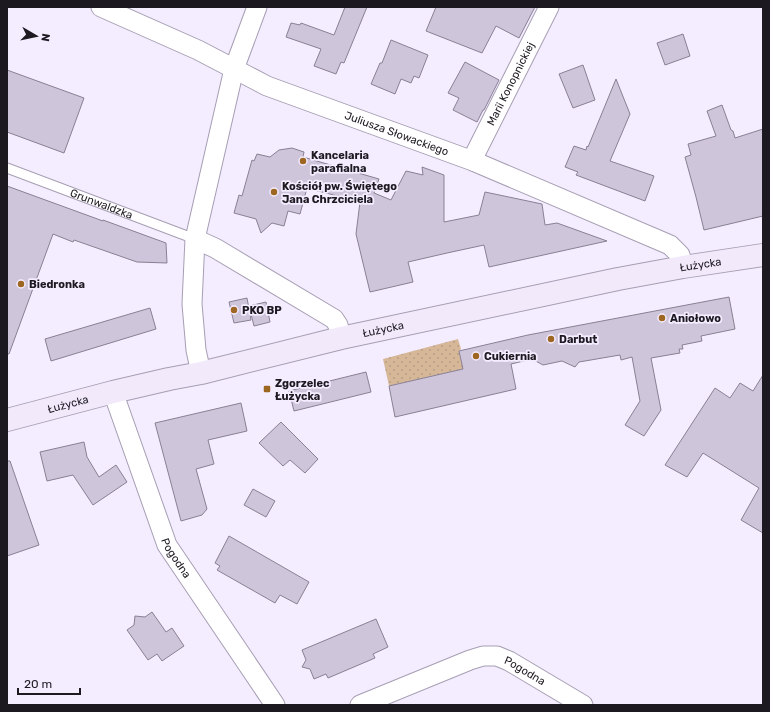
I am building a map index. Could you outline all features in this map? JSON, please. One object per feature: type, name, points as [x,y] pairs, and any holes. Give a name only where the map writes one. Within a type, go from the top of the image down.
[{"type":"main road","name":"Łużycka","points":[[7,420],[113,392],[168,379],[202,373],[341,338],[618,279],[683,267],[763,255]]},
{"type":"street","name":"Juliusza Słowackiego","points":[[101,7],[198,50],[266,86],[473,161],[670,245],[680,255],[683,267]]},
{"type":"street","points":[[202,373],[196,350],[192,304],[195,239],[234,69],[257,7]]},
{"type":"street","name":"Marii Konopnickiej","points":[[473,161],[475,154],[549,7]]},
{"type":"street","name":"Grunwaldzka","points":[[195,239],[215,248],[334,319],[338,325],[341,338]]},
{"type":"street","name":"Pogodna","points":[[113,392],[167,545],[275,705]]},
{"type":"street","name":"Pogodna","points":[[360,705],[483,656],[497,656],[509,661],[578,703]]},
{"type":"lane","name":"Grunwaldzka","points":[[7,168],[195,239]]},
{"type":"shaded area","points":[[458,339],[461,349],[459,351],[463,369],[389,386],[383,359]]},
{"type":"building","points":[[345,7],[367,7],[344,63],[341,62],[336,74],[314,66],[321,49],[286,37],[291,23],[300,25],[301,23],[334,35]]},
{"type":"building","points":[[436,7],[535,7],[519,38],[496,26],[482,53],[426,31]]},
{"type":"building","points":[[683,34],[690,56],[665,65],[657,43]]},
{"type":"building","points":[[391,40],[428,55],[419,78],[414,76],[411,83],[401,79],[395,94],[371,84],[380,63],[382,63]]},
{"type":"building","points":[[465,62],[499,80],[477,122],[453,110],[459,98],[448,93]]},
{"type":"building","points":[[583,65],[595,100],[573,108],[559,74]]},
{"type":"building","points":[[7,70],[84,98],[64,153],[7,132]]},
{"type":"building","points":[[616,79],[630,114],[610,161],[654,176],[645,201],[576,175],[578,172],[565,167],[574,146],[586,150],[587,146],[588,147]]},
{"type":"building","points":[[722,105],[735,138],[763,129],[763,216],[704,230],[685,157],[691,155],[688,144],[716,136],[707,111]]},
{"type":"building","points":[[292,148],[304,152],[303,157],[379,179],[374,193],[391,200],[406,171],[423,175],[422,167],[444,175],[444,222],[479,215],[485,192],[542,204],[545,225],[557,223],[607,241],[489,267],[484,245],[408,262],[413,282],[370,292],[356,234],[360,202],[307,188],[300,214],[288,211],[284,226],[272,223],[261,233],[256,219],[234,213],[239,195],[242,196],[252,160],[254,161],[257,154],[270,157],[279,150]]},
{"type":"building","name":"Biedronka","points":[[7,186],[166,243],[167,263],[137,262],[74,240],[73,242],[53,234],[9,354],[7,354]]},
{"type":"building","points":[[729,297],[735,329],[701,336],[702,341],[682,345],[683,349],[679,349],[680,353],[651,358],[661,410],[644,436],[625,425],[640,401],[632,357],[621,360],[620,355],[579,362],[575,367],[562,361],[543,365],[532,359],[511,364],[516,389],[395,417],[389,386],[463,369],[459,351],[528,335]]},
{"type":"building","points":[[247,298],[251,320],[234,323],[229,302]]},
{"type":"building","points":[[266,302],[270,322],[254,326],[249,306]]},
{"type":"building","points":[[150,308],[156,329],[51,361],[45,339]]},
{"type":"building","points":[[366,372],[371,392],[294,411],[289,391]]},
{"type":"building","points":[[763,375],[763,533],[741,520],[759,488],[703,453],[687,477],[665,465],[715,388],[730,398],[740,383],[753,391]]},
{"type":"building","points":[[241,403],[247,431],[208,440],[214,464],[196,469],[207,509],[202,515],[181,521],[155,423]]},
{"type":"building","points":[[281,422],[318,459],[305,473],[290,460],[283,466],[259,443]]},
{"type":"building","points":[[84,442],[87,457],[99,477],[116,465],[127,482],[93,505],[73,475],[47,481],[40,452]]},
{"type":"building","points":[[7,461],[10,461],[39,545],[7,556]]},
{"type":"building","points":[[253,489],[275,501],[266,517],[244,505]]},
{"type":"building","points":[[229,536],[309,582],[297,604],[280,595],[275,603],[217,570],[220,566],[215,563]]},
{"type":"building","points":[[152,612],[166,632],[172,628],[184,646],[162,661],[157,654],[148,660],[127,630],[134,625],[135,616],[145,617]]},
{"type":"building","points":[[376,619],[388,647],[373,654],[375,658],[328,678],[326,674],[314,679],[310,669],[302,667],[306,660],[302,650]]},
{"type":"place","name":"Kancelaria parafialna","points":[[303,161]]},
{"type":"place","name":"Kościół pw. Świętego Jana Chrzciciela","points":[[274,192]]},
{"type":"place","name":"Biedronka","points":[[21,284]]},
{"type":"place","name":"PKO BP","points":[[234,310]]},
{"type":"place","name":"Aniołowo","points":[[662,318]]},
{"type":"place","name":"Darbut","points":[[551,339]]},
{"type":"place","name":"Cukiernia","points":[[476,356]]},
{"type":"place","name":"Zgorzelec Łużycka","points":[[267,389]]}]
